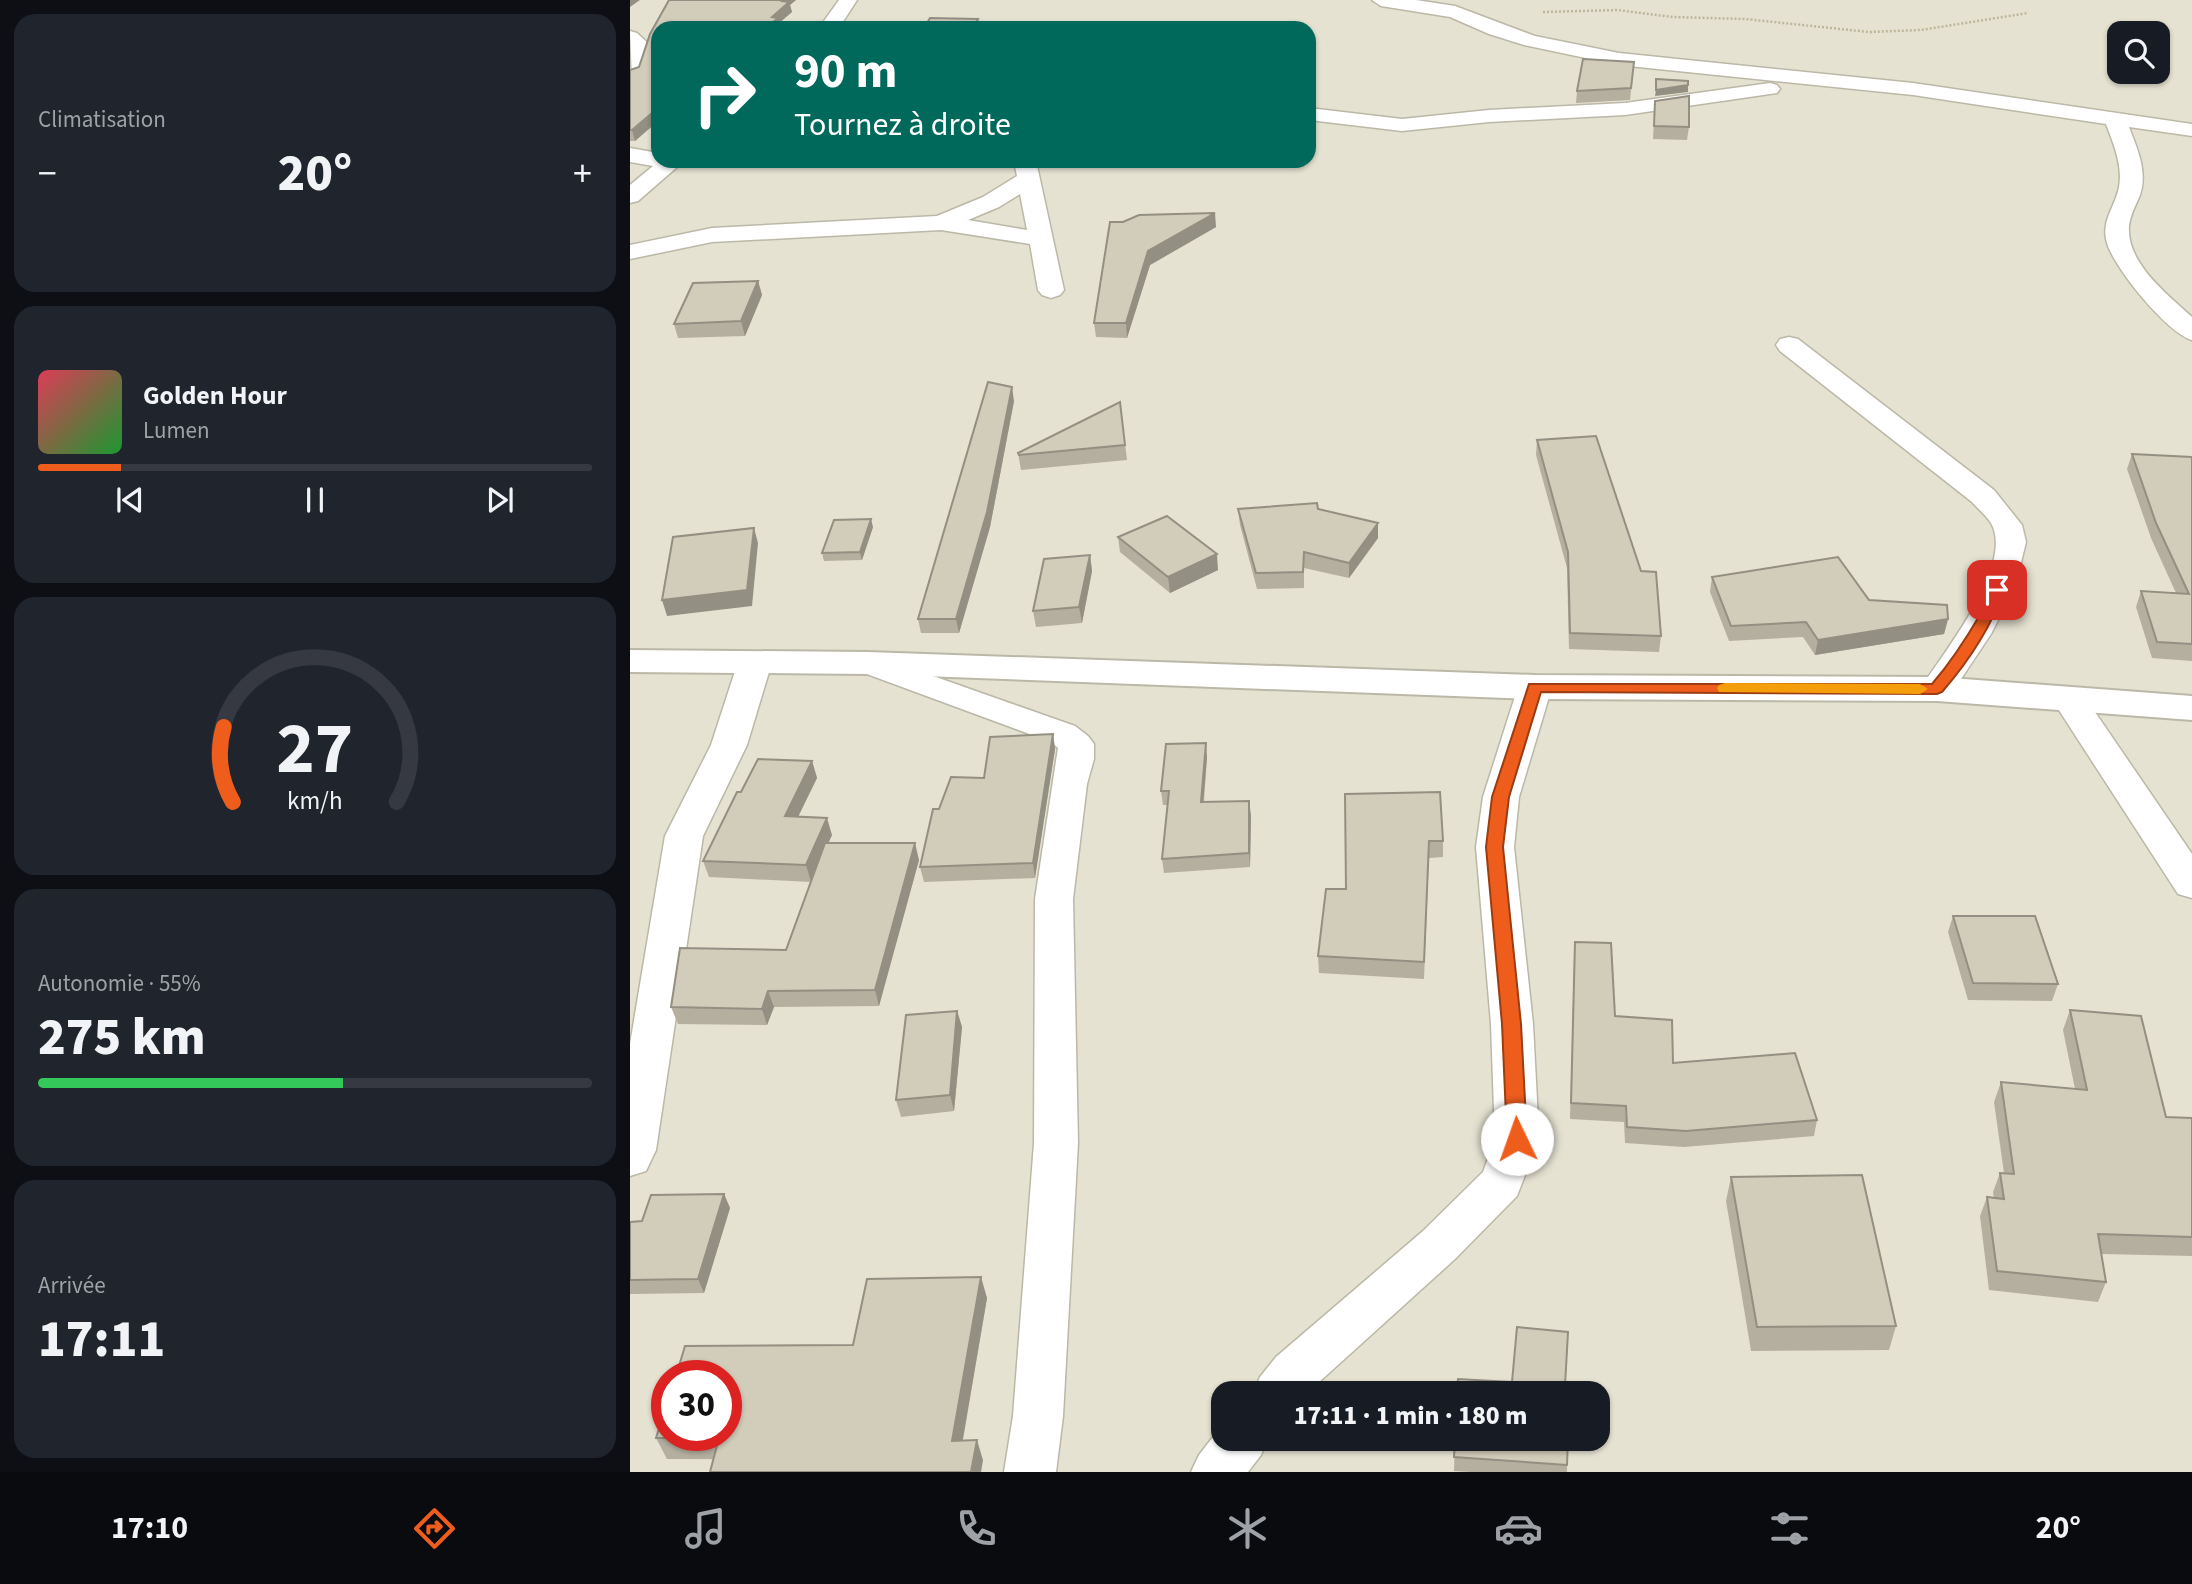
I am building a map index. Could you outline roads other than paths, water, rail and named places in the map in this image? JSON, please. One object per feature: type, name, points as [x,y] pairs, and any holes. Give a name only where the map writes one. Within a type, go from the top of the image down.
[{"type":"street","points":[[834,21],[848,0]]},
{"type":"street","points":[[1381,0],[1455,12],[1496,30],[1531,41],[1619,59],[1913,89],[2192,130]]},
{"type":"street","points":[[630,37],[641,46],[631,72],[651,73]]},
{"type":"street","points":[[1316,115],[1402,125],[1489,116],[1625,109],[1771,89],[1811,80]]},
{"type":"street","points":[[2114,117],[2130,167],[2131,184],[2116,227],[2123,253],[2139,279],[2192,332]]},
{"type":"street","points":[[630,155],[651,158]]},
{"type":"street","points":[[630,196],[659,168]]},
{"type":"street","points":[[941,223],[991,202],[1028,170]]},
{"type":"street","points":[[1028,170],[1051,290]]},
{"type":"street","points":[[630,252],[712,235],[941,223],[1041,239]]},
{"type":"street","points":[[1788,345],[1983,496],[2007,525],[2011,550],[1990,610],[1959,663],[1937,689]]},
{"type":"street","points":[[630,661],[867,663],[1535,687],[1937,689],[2192,708]]},
{"type":"street","points":[[630,1158],[634,1150],[645,994],[684,836],[729,745],[755,662]]},
{"type":"street","points":[[867,663],[1063,734],[1076,744],[1054,900],[1056,1143],[1038,1416],[1030,1472]]},
{"type":"street","points":[[1287,1381],[1439,1245],[1501,1183],[1517,1139],[1512,1024],[1494,847],[1501,797],[1535,687]]},
{"type":"street","points":[[2070,701],[2192,884]]},
{"type":"street","points":[[1217,1472],[1233,1451]]}]
